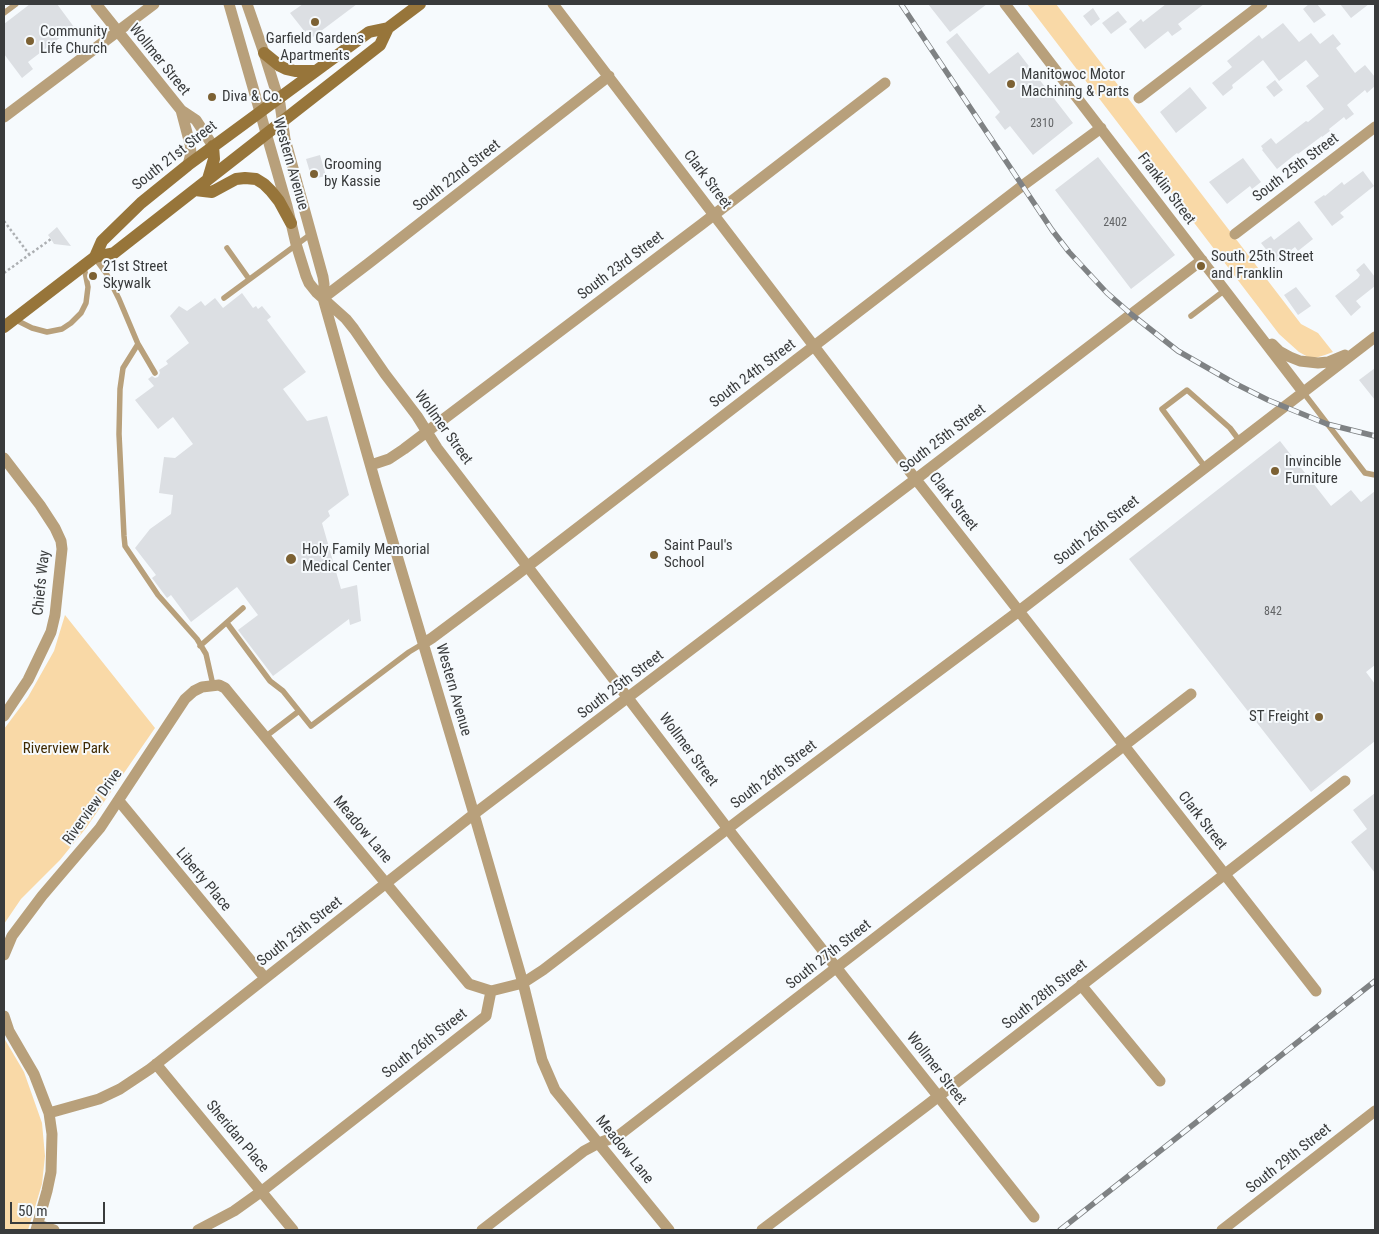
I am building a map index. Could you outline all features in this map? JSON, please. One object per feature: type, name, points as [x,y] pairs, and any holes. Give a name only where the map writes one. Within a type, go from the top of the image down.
[{"type":"main road","name":"South 21st Street","points":[[4,327],[95,257],[102,241],[141,203],[188,165],[369,32],[388,28],[420,4]]},
{"type":"main road","name":"South 21st Street","points":[[95,257],[114,253],[380,45],[388,28]]},
{"type":"main road","points":[[264,53],[286,69],[316,71]]},
{"type":"main road","points":[[208,179],[214,159],[213,146]]},
{"type":"main road","points":[[194,190],[212,192],[236,179],[256,179],[264,184],[279,201],[290,223]]},
{"type":"street","name":"Wollmer Street","points":[[96,4],[181,110],[196,120],[213,146]]},
{"type":"street","points":[[4,117],[154,4]]},
{"type":"street","name":"Western Avenue","points":[[229,4],[287,206],[296,244],[308,280],[314,290],[323,298]]},
{"type":"street","name":"Western Avenue","points":[[247,4],[278,99],[285,139],[323,276],[323,298],[370,465],[424,642],[523,983],[542,1060],[555,1090]]},
{"type":"street","name":"Clark Street","points":[[553,4],[916,479],[1316,991]]},
{"type":"street","name":"Franklin Street","points":[[1005,4],[1303,392]]},
{"type":"street","points":[[1138,98],[1262,4]]},
{"type":"street","name":"South 22nd Street","points":[[323,298],[609,76]]},
{"type":"street","name":"South 23rd Street","points":[[370,465],[391,457],[885,83]]},
{"type":"street","name":"Wollmer Street","points":[[181,110],[190,144],[191,153],[188,165]]},
{"type":"street","name":"South 25th Street","points":[[1235,234],[1375,126]]},
{"type":"street","name":"South 24th Street","points":[[424,642],[528,566],[1100,128]]},
{"type":"street","name":"South 25th Street","points":[[49,1114],[99,1099],[120,1089],[156,1064],[474,814],[629,698],[1202,260]]},
{"type":"street","name":"Wollmer Street","points":[[323,298],[354,329],[437,448],[728,829],[1034,1217]]},
{"type":"street","points":[[1253,327],[1284,354],[1300,361],[1328,362],[1374,342]]},
{"type":"street","name":"South 26th Street","points":[[198,1230],[234,1212],[486,1016],[491,991],[523,983],[543,970],[1019,611],[1239,440],[1374,342]]},
{"type":"street","name":"Chiefs Way","points":[[4,458],[55,528],[61,541],[62,549],[55,615],[51,632],[28,680],[4,716]]},
{"type":"street","name":"Meadow Lane","points":[[213,685],[225,688],[469,984],[491,991]]},
{"type":"street","name":"Riverview Drive","points":[[4,955],[12,936],[42,896],[100,828],[160,735],[186,700],[197,689],[213,685]]},
{"type":"street","name":"South 27th Street","points":[[482,1230],[584,1151],[618,1136],[1191,694]]},
{"type":"street","name":"South 28th Street","points":[[762,1230],[1345,781]]},
{"type":"street","name":"Liberty Place","points":[[118,801],[265,978]]},
{"type":"street","points":[[1082,985],[1160,1082]]},
{"type":"street","points":[[4,1016],[9,1030],[34,1074],[49,1114],[52,1134],[51,1172],[37,1228],[54,1230]]},
{"type":"street","name":"Sheridan Place","points":[[156,1064],[293,1230]]},
{"type":"street","name":"Meadow Lane","points":[[555,1090],[669,1230]]},
{"type":"street","name":"South 29th Street","points":[[1222,1230],[1375,1111]]},
{"type":"lane","points":[[4,13],[16,4]]},
{"type":"lane","points":[[224,298],[311,234]]},
{"type":"lane","points":[[226,248],[249,279]]},
{"type":"lane","points":[[95,257],[119,299],[138,344],[156,373]]},
{"type":"lane","points":[[14,319],[32,328],[47,332],[62,329],[71,323],[86,303],[88,287],[84,266]]},
{"type":"lane","points":[[1191,316],[1225,290]]},
{"type":"lane","points":[[138,344],[122,368],[120,389],[119,434],[125,546],[158,595],[197,639],[206,654],[213,685]]},
{"type":"lane","points":[[1205,467],[1162,409],[1187,390],[1230,428],[1239,440]]},
{"type":"lane","points":[[1303,392],[1365,473],[1375,475]]},
{"type":"lane","points":[[200,646],[243,608]]},
{"type":"lane","points":[[227,623],[270,681],[283,691],[311,726],[424,642]]},
{"type":"lane","points":[[265,737],[299,711]]},
{"type":"path","points":[[4,221],[29,254]]},
{"type":"path","points":[[4,273],[51,239]]},
{"type":"green space","points":[[1027,4],[1056,4],[1301,324],[1318,333],[1333,352],[1315,358],[1308,357],[1299,352],[1279,334]]},
{"type":"green space","name":"Riverview Park","points":[[65,615],[155,728],[86,828],[60,860],[21,899],[4,924],[4,729],[28,697],[54,651]]},
{"type":"green space","points":[[4,1038],[24,1072],[42,1123],[45,1156],[42,1184],[28,1230],[4,1230]]},
{"type":"building","name":"Community Life Church","points":[[30,4],[57,4],[74,27],[28,62],[33,69],[22,78],[4,54],[4,24]]},
{"type":"building","name":"Garfield Gardens Apartments","points":[[303,4],[357,4],[313,37],[307,30],[305,32],[290,13]]},
{"type":"building","points":[[928,4],[987,4],[950,32]]},
{"type":"building","points":[[1166,4],[1204,4],[1178,24],[1182,29],[1172,36],[1168,31],[1145,49],[1129,29],[1141,19],[1143,22]]},
{"type":"building","points":[[1309,4],[1317,4],[1326,15],[1314,23],[1303,9]]},
{"type":"building","points":[[1340,4],[1369,4],[1351,18]]},
{"type":"building","points":[[1093,8],[1100,19],[1091,26],[1083,16]]},
{"type":"building","points":[[1118,11],[1127,22],[1111,34],[1102,23]]},
{"type":"building","points":[[1283,23],[1299,42],[1311,33],[1320,44],[1333,34],[1341,44],[1336,48],[1355,73],[1365,65],[1375,77],[1375,86],[1367,93],[1365,90],[1347,105],[1354,114],[1346,120],[1344,117],[1329,129],[1330,131],[1277,169],[1261,146],[1271,138],[1276,144],[1324,109],[1306,86],[1319,76],[1306,60],[1279,81],[1263,60],[1232,85],[1233,88],[1223,96],[1212,83],[1232,67],[1227,61],[1259,35],[1262,39]]},
{"type":"building","name":"Manitowoc Motor Machining & Parts","points":[[957,33],[989,74],[1018,52],[1073,123],[1033,155],[1010,126],[1005,130],[995,117],[1000,112],[946,42]]},
{"type":"building","points":[[1275,80],[1283,90],[1274,97],[1266,87]]},
{"type":"building","points":[[1190,87],[1207,108],[1176,133],[1160,112]]},
{"type":"building","points":[[320,155],[326,176],[312,179],[306,159]]},
{"type":"building","points":[[1098,157],[1175,255],[1131,289],[1055,190]]},
{"type":"building","points":[[1243,158],[1261,182],[1252,189],[1250,186],[1227,204],[1209,182]]},
{"type":"building","points":[[1363,171],[1374,186],[1340,213],[1344,217],[1332,226],[1314,202],[1325,196],[1342,182],[1344,185]]},
{"type":"building","points":[[1299,221],[1313,239],[1298,251],[1295,247],[1276,262],[1261,243],[1271,236],[1274,240]]},
{"type":"building","points":[[57,227],[71,246],[54,244],[48,235]]},
{"type":"building","points":[[1364,263],[1375,277],[1375,286],[1356,301],[1361,307],[1351,316],[1335,296],[1358,278],[1360,275],[1356,270]]},
{"type":"building","points":[[1296,287],[1311,306],[1298,315],[1284,295]]},
{"type":"building","points":[[242,293],[253,308],[256,306],[258,309],[262,306],[271,317],[267,320],[306,372],[283,389],[307,421],[327,416],[349,495],[328,511],[330,516],[322,523],[341,589],[357,585],[361,621],[350,625],[349,619],[273,676],[238,630],[258,615],[237,587],[191,622],[171,595],[167,598],[152,578],[156,575],[135,548],[150,529],[171,514],[173,495],[159,493],[164,457],[175,458],[193,444],[173,417],[158,429],[135,400],[154,386],[148,379],[152,376],[158,377],[159,370],[168,364],[166,361],[189,343],[170,316],[179,306],[187,311],[201,301],[205,306],[215,298],[223,308]]},
{"type":"building","points":[[1375,368],[1375,400],[1359,380]]},
{"type":"building","points":[[1280,441],[1331,506],[1351,490],[1361,502],[1375,491],[1375,665],[1366,672],[1375,684],[1375,741],[1311,792],[1129,559]]},
{"type":"building","points":[[1375,793],[1375,873],[1351,842],[1367,829],[1353,810]]},
{"type":"railway","points":[[901,4],[1052,230],[1069,252],[1107,293],[1178,351],[1234,383],[1268,400],[1327,424],[1375,436]]},
{"type":"railway","points":[[1060,1230],[1375,981]]},
{"type":"place","name":"Garfield Gardens Apartments","points":[[315,22]]},
{"type":"place","name":"Community Life Church","points":[[30,41]]},
{"type":"place","name":"Manitowoc Motor Machining & Parts","points":[[1011,84]]},
{"type":"place","name":"Diva & Co.","points":[[212,97]]},
{"type":"place","name":"Grooming by Kassie","points":[[314,174]]},
{"type":"place","name":"South 25th Street and Franklin","points":[[1201,266]]},
{"type":"place","name":"21st Street Skywalk","points":[[93,276]]},
{"type":"place","name":"Invincible Furniture","points":[[1275,471]]},
{"type":"place","name":"Saint Paul's School","points":[[654,555]]},
{"type":"place","name":"Holy Family Memorial Medical Center","points":[[291,559]]},
{"type":"place","name":"ST Freight","points":[[1319,717]]}]
